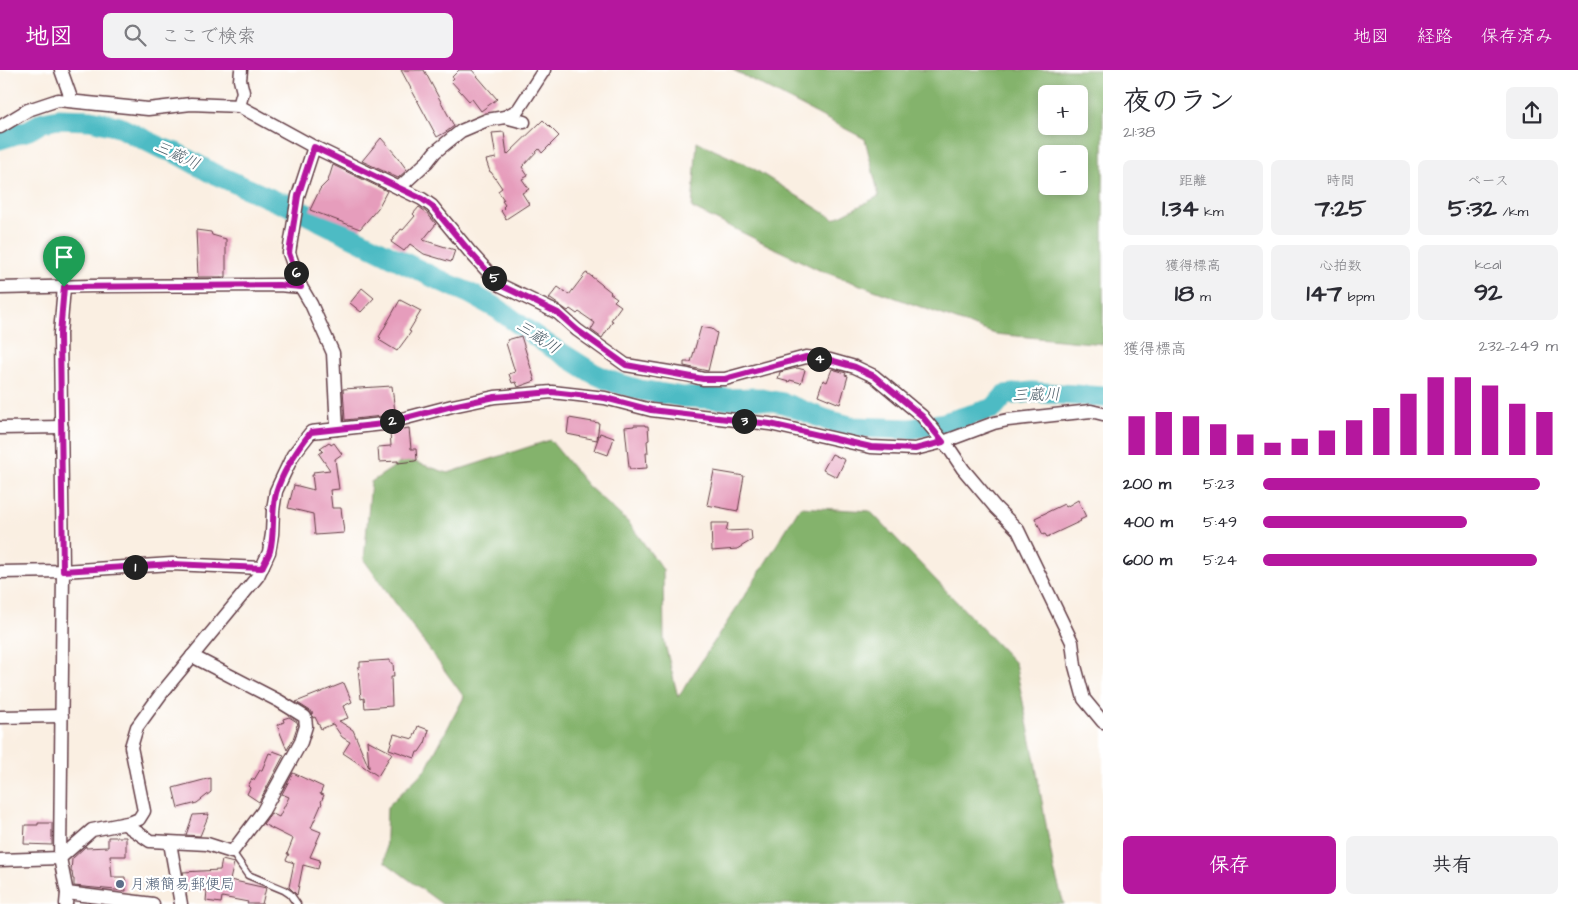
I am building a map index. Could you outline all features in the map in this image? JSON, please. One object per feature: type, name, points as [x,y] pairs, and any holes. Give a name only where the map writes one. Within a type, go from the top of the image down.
[{"type":"street","points":[[61,70],[72,101]]},
{"type":"street","points":[[239,106],[243,92],[240,80],[241,70]]},
{"type":"street","points":[[399,188],[428,162],[435,152],[461,131],[487,120],[505,117],[518,110],[544,70]]},
{"type":"street","points":[[0,127],[28,110],[58,100],[148,108],[192,104],[239,106],[314,147],[422,199],[432,206],[500,285],[558,313],[577,330],[626,365],[703,379],[725,379],[806,357],[830,360],[855,367],[874,376],[922,416],[932,430],[952,451],[963,469],[994,507],[1018,530],[1072,642],[1075,666],[1084,699],[1103,722]]},
{"type":"street","points":[[505,117],[524,122]]},
{"type":"street","points":[[314,147],[298,196],[289,253],[301,287],[311,304],[333,353],[337,429]]},
{"type":"street","points":[[0,288],[279,285],[301,287]]},
{"type":"street","points":[[64,287],[60,334],[63,571],[60,858],[67,898],[153,904]]},
{"type":"street","points":[[0,860],[60,858],[92,830],[125,824],[139,819],[144,811],[131,747],[137,727],[258,576],[269,552],[276,492],[293,455],[311,432],[383,424],[495,397],[552,392],[605,398],[651,410],[770,424],[871,447],[915,449],[943,442],[994,423],[1008,420],[1091,412],[1103,414]]},
{"type":"street","points":[[0,428],[62,427]]},
{"type":"street","points":[[0,572],[63,571],[172,564],[262,568]]},
{"type":"street","points":[[125,824],[150,841],[207,844],[232,852],[263,811],[301,742],[306,726],[305,717],[279,701],[192,656]]},
{"type":"street","points":[[0,717],[62,716]]},
{"type":"street","points":[[170,843],[181,904]]},
{"type":"lane","points":[[232,852],[248,875],[284,890],[290,894],[297,904]]},
{"type":"green space","points":[[733,70],[1103,70],[1103,344],[995,334],[819,270],[692,208],[697,142],[751,167],[834,219],[879,196],[865,139]]},
{"type":"green space","points":[[550,440],[588,486],[629,523],[663,570],[664,640],[678,697],[800,507],[870,511],[1015,663],[1054,870],[1064,904],[442,904],[385,862],[387,807],[426,769],[464,697],[364,560],[371,482],[406,459],[448,473]]},
{"type":"building","points":[[401,70],[424,70],[454,126],[437,137]]},
{"type":"building","points":[[459,70],[472,70],[497,99],[481,111],[472,99],[469,101],[451,81],[454,78],[452,77]]},
{"type":"building","points":[[543,120],[559,136],[542,153],[539,149],[522,167],[528,176],[522,179],[529,189],[522,193],[529,204],[506,219],[501,211],[505,205],[502,201],[504,200],[498,191],[502,188],[490,172],[486,160],[496,158],[492,133],[504,132],[507,155]]},
{"type":"building","points":[[381,138],[407,170],[398,178],[362,161]]},
{"type":"building","points":[[333,165],[387,191],[378,208],[360,229],[310,210],[320,189],[328,181]]},
{"type":"building","points":[[419,207],[436,224],[423,240],[455,250],[451,262],[424,254],[410,244],[404,251],[391,242],[397,233],[401,229],[403,230],[415,216],[413,214]]},
{"type":"building","points":[[196,230],[211,232],[212,235],[226,239],[226,277],[198,277]]},
{"type":"building","points":[[587,273],[611,292],[617,298],[614,301],[621,306],[602,338],[591,330],[595,323],[579,312],[577,314],[570,309],[568,311],[549,298],[558,287],[569,295]]},
{"type":"building","points":[[362,288],[374,298],[361,312],[350,303]]},
{"type":"building","points":[[400,300],[421,311],[409,331],[411,332],[397,351],[379,340],[381,338],[379,337]]},
{"type":"building","points":[[701,327],[712,329],[717,333],[708,371],[684,366],[684,362],[691,362]]},
{"type":"building","points":[[521,336],[535,381],[518,387],[516,382],[512,383],[509,374],[515,372],[506,343],[508,342],[507,340]]},
{"type":"building","points":[[797,368],[805,370],[801,383],[778,379],[780,372]]},
{"type":"building","points":[[832,369],[846,373],[845,375],[848,376],[840,404],[818,395],[823,380],[827,382]]},
{"type":"building","points":[[392,386],[395,412],[382,416],[345,420],[343,389]]},
{"type":"building","points":[[569,418],[599,423],[597,440],[567,434]]},
{"type":"building","points":[[634,425],[648,426],[647,468],[630,469],[629,467],[625,427]]},
{"type":"building","points":[[409,428],[411,449],[416,449],[417,460],[398,463],[398,461],[379,462],[378,447],[391,446],[390,431]]},
{"type":"building","points":[[600,433],[614,438],[608,455],[594,450]]},
{"type":"building","points":[[329,442],[331,445],[334,443],[342,454],[335,459],[339,489],[330,490],[332,508],[341,508],[344,533],[315,535],[313,514],[288,508],[294,485],[314,490],[313,472],[330,470],[319,454],[323,451],[320,448]]},
{"type":"building","points":[[832,454],[845,460],[837,477],[823,470]]},
{"type":"building","points":[[714,471],[744,476],[738,511],[707,505]]},
{"type":"building","points":[[1078,500],[1086,517],[1047,537],[1045,534],[1043,535],[1035,518],[1064,504],[1066,507]]},
{"type":"building","points":[[711,523],[728,523],[726,531],[751,530],[752,540],[737,549],[712,551]]},
{"type":"building","points":[[390,660],[390,663],[393,663],[394,677],[391,677],[392,706],[365,708],[364,698],[361,699],[358,667],[360,667],[360,662]]},
{"type":"building","points":[[344,683],[352,702],[343,706],[348,718],[339,721],[353,730],[369,768],[367,740],[392,753],[378,776],[343,753],[350,742],[342,737],[333,724],[321,729],[315,717],[313,718],[312,712],[296,702]]},
{"type":"building","points":[[289,717],[297,722],[298,725],[287,750],[277,725],[284,722],[283,719]]},
{"type":"building","points":[[418,726],[429,730],[425,743],[417,752],[415,758],[389,749],[394,734],[413,739]]},
{"type":"building","points":[[273,751],[284,755],[259,802],[247,794],[250,788],[248,786],[252,779],[254,780],[260,770],[262,770],[269,753],[272,754]]},
{"type":"building","points":[[293,773],[323,787],[320,794],[324,795],[311,828],[321,832],[310,857],[320,860],[318,869],[303,865],[297,895],[289,887],[294,863],[286,860],[293,839],[263,824],[271,813],[279,817],[289,797],[282,794]]},
{"type":"building","points":[[211,778],[211,792],[197,803],[178,808],[173,788]]},
{"type":"building","points":[[209,814],[200,836],[186,835],[193,815]]},
{"type":"building","points":[[38,823],[52,823],[52,845],[24,844],[25,825],[38,825]]},
{"type":"building","points":[[108,837],[126,837],[126,856],[110,856],[112,877],[125,877],[126,891],[74,886],[71,872],[72,859],[86,846],[86,848],[108,847]]},
{"type":"building","points":[[222,860],[234,863],[230,880],[266,888],[262,904],[247,904],[248,902],[222,897],[221,903],[206,901],[207,890],[187,891],[183,872],[220,870]]},
{"type":"waterway","name":"三蔵川","points":[[0,139],[29,130],[43,122],[58,119],[91,120],[119,127],[161,148],[176,153],[210,172],[280,203],[284,203],[469,293],[498,309],[542,341],[593,373],[613,382],[640,390],[683,397],[756,398],[783,403],[827,420],[853,427],[910,429],[944,423],[994,408],[1005,395],[1032,392],[1103,397]]},
{"type":"place","name":"月瀬簡易郵便局","points":[[120,884]]},
{"type":"route","points":[[314,147],[422,199],[432,206],[500,285],[558,313],[577,330],[626,365],[703,379],[725,379],[806,357],[830,360],[855,367],[874,376],[922,416],[943,442],[915,449],[871,447],[770,424],[651,410],[605,398],[552,392],[495,397],[383,424],[311,432],[293,455],[276,492],[269,552],[262,568],[172,564],[63,571],[60,334],[64,287],[279,285],[301,287],[289,253],[298,196],[314,147]]}]
